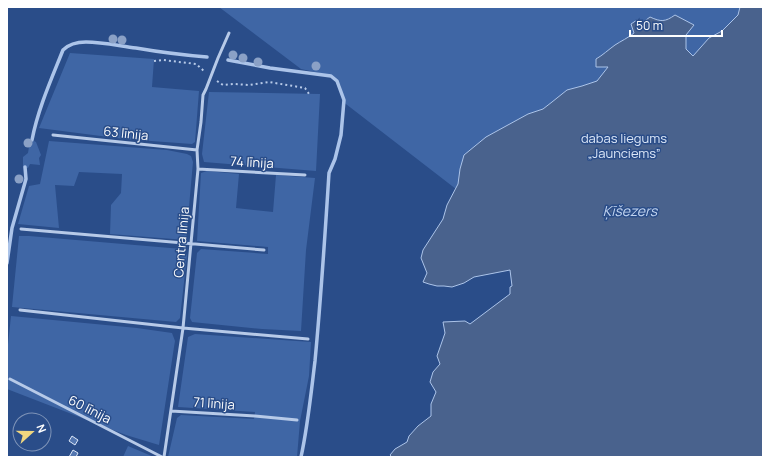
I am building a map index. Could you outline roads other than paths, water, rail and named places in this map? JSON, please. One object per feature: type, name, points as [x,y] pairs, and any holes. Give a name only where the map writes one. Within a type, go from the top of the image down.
[{"type":"lane","name":"Centra līnija","points":[[163,457],[183,328],[198,169],[197,150],[203,95],[229,33]]},
{"type":"lane","name":"63 līnija","points":[[53,135],[197,150]]},
{"type":"lane","name":"74 līnija","points":[[198,169],[305,175]]},
{"type":"lane","points":[[21,229],[264,250]]},
{"type":"lane","points":[[20,310],[183,328],[308,339]]},
{"type":"lane","name":"60 līnija","points":[[10,379],[163,457]]},
{"type":"lane","name":"71 līnija","points":[[171,411],[297,420]]},
{"type":"water","name":"Ķīšezers","points":[[740,7],[763,7],[763,457],[392,457],[390,455],[395,449],[407,442],[409,436],[418,426],[431,416],[431,404],[436,392],[430,382],[433,372],[440,364],[437,356],[445,333],[443,322],[465,321],[470,324],[510,294],[510,287],[512,286],[510,270],[474,277],[464,283],[452,287],[437,286],[423,282],[427,273],[421,258],[423,250],[443,219],[447,205],[458,184],[464,155],[486,137],[528,114],[543,109],[567,90],[597,81],[608,67],[596,67],[596,59],[634,33],[631,24],[637,20],[642,23],[650,17],[657,20],[663,20],[675,15],[694,25],[686,35],[686,49],[693,56],[709,38],[722,31],[738,15]]},
{"type":"waterway","points":[[32,140],[41,106],[63,50],[71,45],[83,42],[98,43],[207,57]]},
{"type":"waterway","points":[[228,60],[270,68],[331,76],[337,81],[344,100],[341,135],[335,159],[329,173],[315,361],[301,457]]},
{"type":"waterway","points":[[7,263],[12,228],[26,179],[25,167]]},
{"type":"park label","name":"dabas liegums „Jaunciems”","points":[[624,146]]}]
